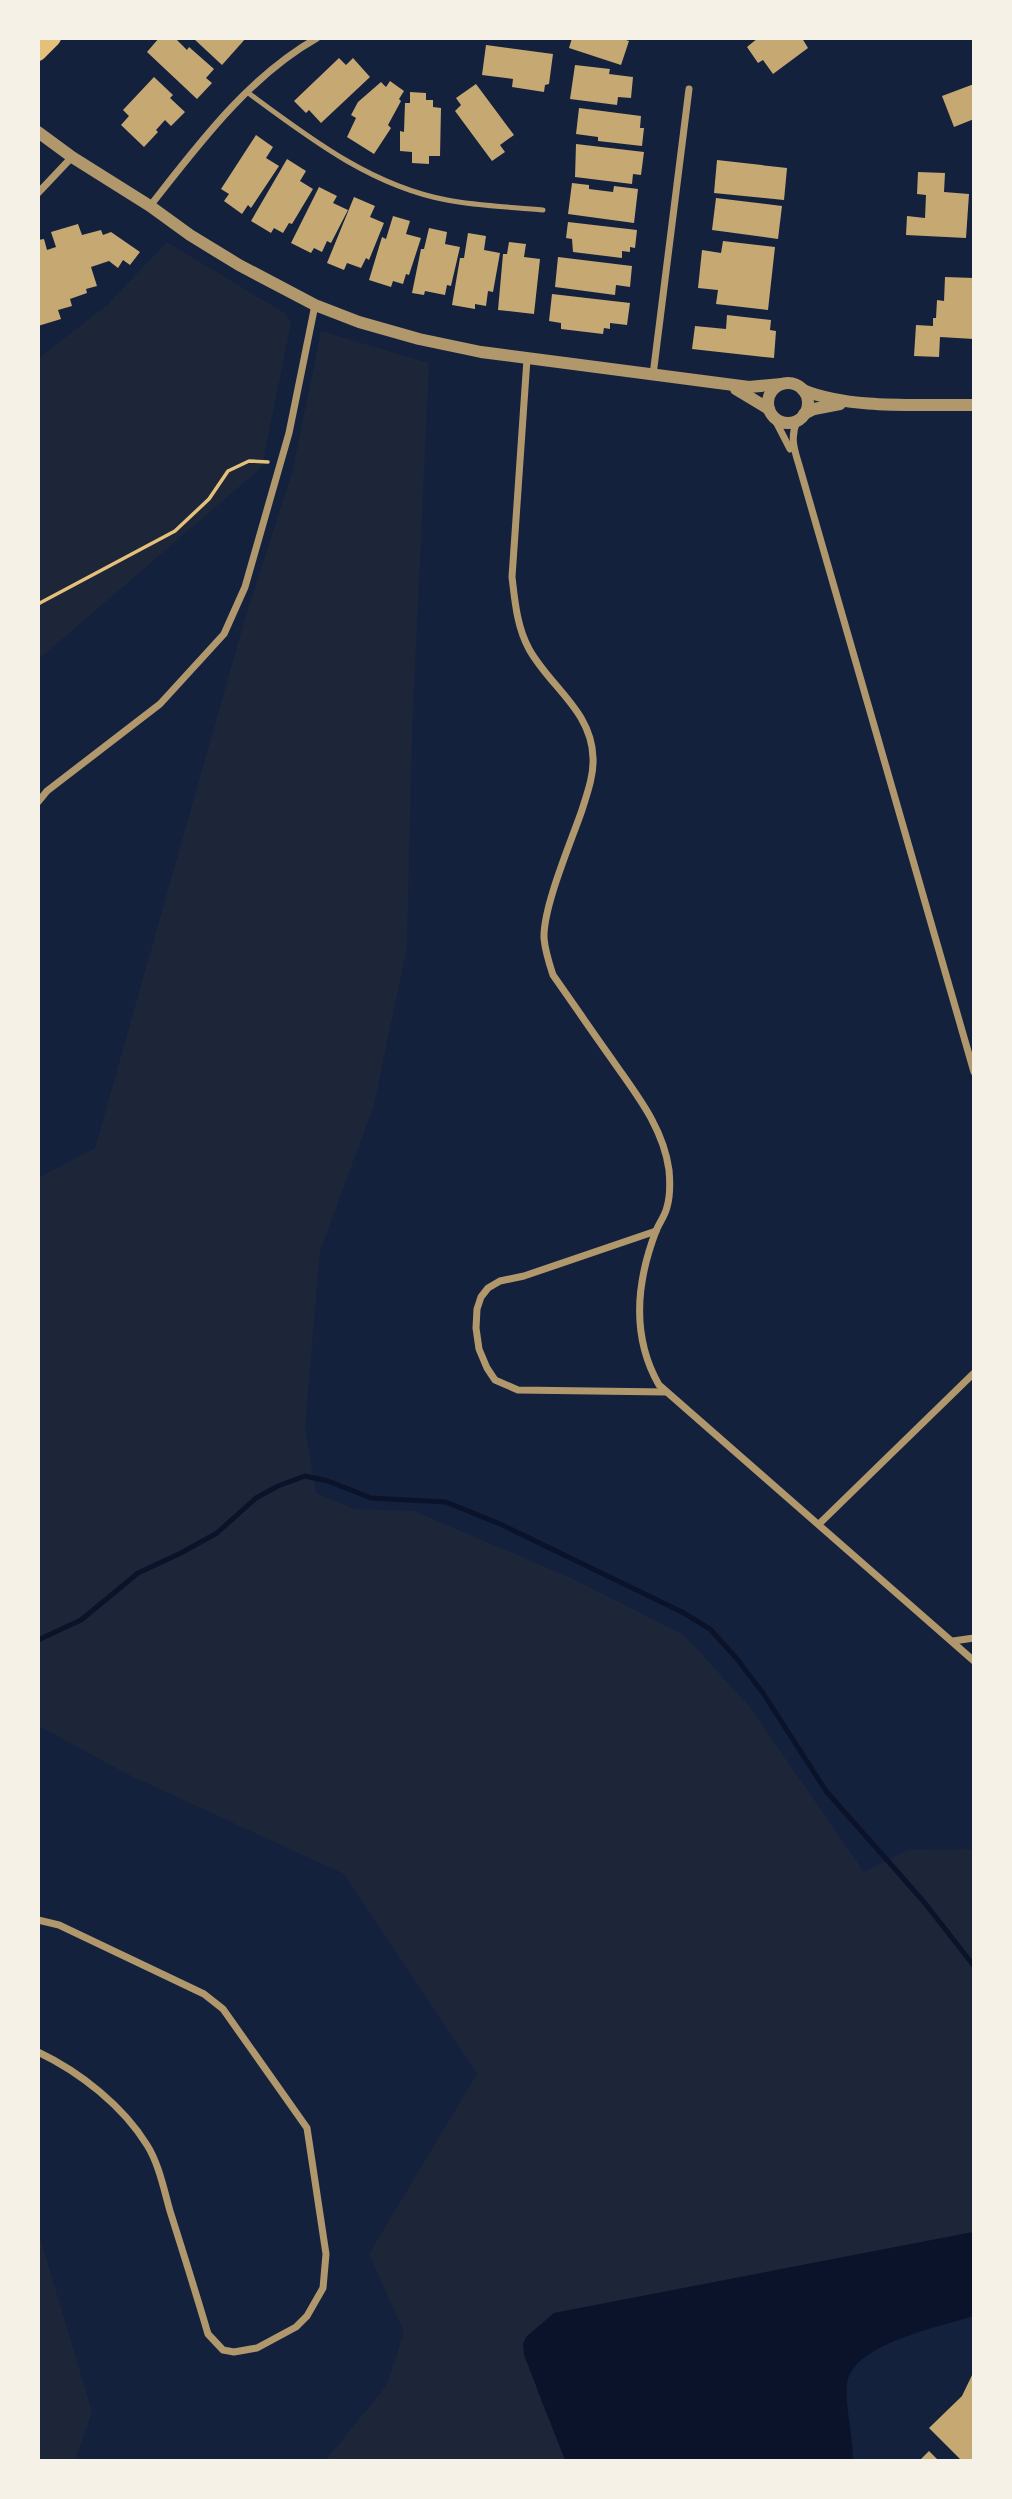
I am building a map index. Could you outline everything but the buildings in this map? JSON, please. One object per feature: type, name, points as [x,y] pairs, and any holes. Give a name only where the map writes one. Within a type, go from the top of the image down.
[{"type":"street","points":[[150,206],[247,92],[277,64],[317,38]]},
{"type":"street","points":[[653,375],[689,89]]},
{"type":"street","points":[[38,132],[190,235],[271,283],[315,305],[359,322],[419,339],[527,359],[726,384],[765,387],[794,384],[830,399],[858,402],[974,405]]},
{"type":"street","points":[[38,193],[72,157]]},
{"type":"street","points":[[38,802],[47,791],[160,704],[224,634],[245,587],[281,462],[315,305]]},
{"type":"street","points":[[527,359],[512,577],[516,610],[530,651],[581,716],[591,737],[594,760],[588,793],[547,915],[544,937],[553,975],[652,1118],[665,1150],[669,1173],[668,1207],[656,1231],[639,1290],[639,1321],[643,1350],[649,1368],[659,1385],[974,1661]]},
{"type":"street","points":[[726,384],[752,396],[785,423],[825,406],[858,402]]},
{"type":"street","points":[[782,384],[771,392],[771,413],[799,465]]},
{"type":"street","points":[[803,390],[808,405],[792,434],[792,442],[974,1072]]},
{"type":"street","points":[[656,1231],[524,1276],[500,1281],[488,1288],[481,1297],[476,1328],[479,1349],[486,1368],[495,1380],[517,1390],[667,1392]]},
{"type":"street","points":[[819,1524],[974,1373]]},
{"type":"street","points":[[953,1641],[974,1638]]},
{"type":"street","points":[[38,1920],[59,1925],[214,2001],[223,2009],[307,2128],[326,2254],[323,2288],[307,2316],[296,2327],[257,2348],[234,2352],[223,2350],[208,2334],[163,2186],[148,2147],[123,2112],[89,2084],[38,2052]]},
{"type":"lane","points":[[247,92],[323,148],[406,189],[447,200],[543,210]]},
{"type":"path","points":[[38,604],[175,531],[209,499],[228,471],[249,461],[281,462]]},
{"type":"shaded area","points":[[167,242],[286,314],[291,323],[262,467],[39,659],[39,358],[107,305]]},
{"type":"shaded area","points":[[321,331],[429,363],[412,734],[407,947],[374,1105],[320,1251],[305,1428],[316,1493],[354,1509],[414,1511],[571,1578],[684,1635],[749,1706],[864,1872],[908,1850],[973,1849],[973,2232],[554,2313],[533,2331],[537,2391],[565,2460],[326,2460],[387,2385],[404,2332],[369,2254],[477,2074],[344,1874],[125,1773],[39,1726],[38,1178],[95,1148],[244,622],[292,473]]},
{"type":"shaded area","points":[[973,2232],[973,2316],[899,2339],[863,2358],[852,2371],[847,2393],[853,2460],[565,2460],[524,2355],[523,2344],[526,2337],[554,2313]]},
{"type":"shaded area","points":[[39,2234],[92,2412],[75,2460],[39,2460]]},
{"type":"waterway","points":[[38,1640],[81,1620],[138,1573],[217,1533],[256,1498],[305,1476],[328,1481],[371,1498],[446,1502],[500,1524],[682,1612],[710,1629],[763,1693],[826,1791],[924,1902],[974,1966]]}]
